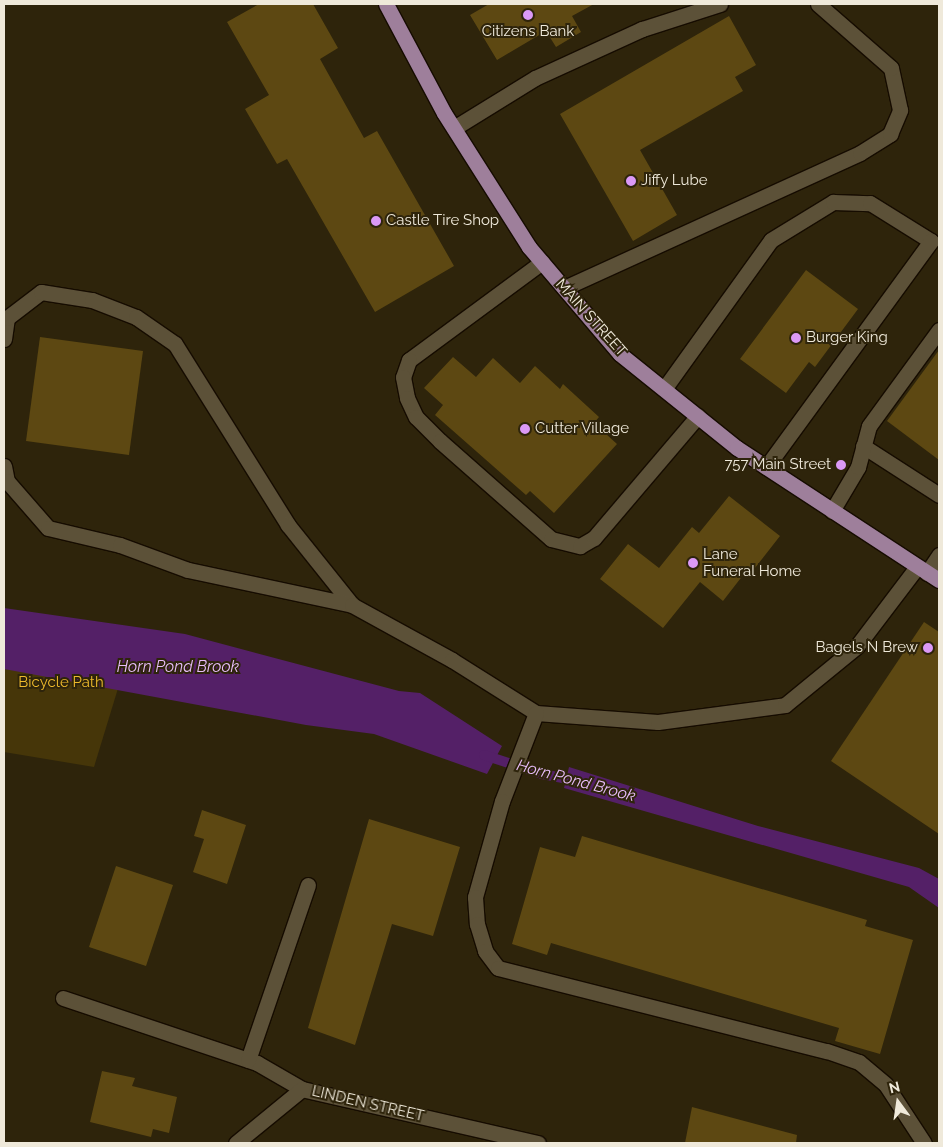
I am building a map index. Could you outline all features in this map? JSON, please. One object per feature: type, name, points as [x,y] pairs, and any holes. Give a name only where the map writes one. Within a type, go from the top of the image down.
[{"type":"main road","name":"MAIN STREET","points":[[386,4],[454,128],[529,247],[620,354],[766,467],[928,573]]},
{"type":"street","points":[[454,128],[535,78],[642,29],[720,4]]},
{"type":"street","points":[[564,288],[860,153],[890,134],[900,110],[891,68],[818,4]]},
{"type":"street","points":[[664,389],[771,240],[833,202],[870,203],[931,241],[766,467]]},
{"type":"street","points":[[542,262],[409,360],[403,376],[407,398],[416,417],[440,441],[551,539],[580,546],[594,538],[698,416]]},
{"type":"street","points":[[4,339],[7,318],[41,292],[101,303],[136,317],[175,344],[288,525],[352,604]]},
{"type":"street","points":[[832,511],[858,467],[869,426],[939,330]]},
{"type":"street","points":[[863,446],[939,495]]},
{"type":"street","points":[[4,466],[7,481],[48,528],[120,545],[188,570],[352,604],[452,660],[536,714],[658,722],[785,705],[857,646],[928,573],[939,555]]},
{"type":"street","points":[[536,714],[508,787],[475,898],[477,924],[485,951],[498,968],[827,1051],[859,1062],[886,1085],[924,1143]]},
{"type":"street","points":[[248,1060],[308,885]]},
{"type":"street","name":"LINDEN STREET","points":[[63,998],[248,1060],[302,1089],[538,1143]]},
{"type":"street","points":[[236,1143],[302,1089]]},
{"type":"green space","name":"Bicycle Path","points":[[4,615],[134,636],[94,767],[4,752]]},
{"type":"water","name":"Horn Pond Brook","points":[[4,608],[185,634],[399,691],[420,693],[502,746],[487,774],[374,734],[306,725],[4,669]]},
{"type":"water","name":"Horn Pond Brook","points":[[569,767],[758,826],[919,868],[939,879],[939,908],[909,887],[564,788]]},
{"type":"building","points":[[259,4],[313,4],[338,48],[320,59],[364,138],[377,131],[454,266],[375,312],[287,159],[277,164],[245,109],[269,95],[227,22]]},
{"type":"building","points":[[489,4],[594,4],[572,16],[581,32],[556,47],[546,31],[497,60],[470,15]]},
{"type":"building","points":[[729,16],[756,65],[735,77],[743,91],[640,150],[677,215],[633,241],[560,114]]},
{"type":"building","name":"Burger King","points":[[806,270],[858,309],[815,367],[809,362],[786,393],[740,359]]},
{"type":"building","points":[[40,337],[143,351],[129,455],[26,441]]},
{"type":"building","points":[[939,350],[939,460],[887,421]]},
{"type":"building","name":"Cutter Village","points":[[453,357],[476,377],[493,358],[520,383],[535,366],[560,389],[563,384],[599,417],[594,423],[617,444],[554,513],[530,491],[526,495],[435,415],[443,405],[424,388]]},
{"type":"building","points":[[729,496],[780,536],[751,573],[747,570],[723,601],[700,582],[663,628],[600,579],[628,544],[659,568],[692,527],[699,533]]},
{"type":"building","points":[[924,622],[939,632],[939,834],[831,761]]},
{"type":"building","points":[[202,810],[246,825],[227,884],[193,872],[204,839],[194,836]]},
{"type":"building","points":[[369,819],[460,847],[433,936],[392,924],[355,1045],[308,1028]]},
{"type":"building","points":[[582,836],[867,920],[865,926],[913,940],[880,1054],[835,1041],[839,1028],[551,943],[547,955],[512,944],[540,847],[575,857]]},
{"type":"building","points":[[116,866],[173,885],[146,966],[89,947]]},
{"type":"building","points":[[102,1071],[135,1078],[132,1086],[177,1097],[169,1133],[153,1129],[151,1137],[90,1122]]},
{"type":"building","points":[[692,1107],[797,1135],[796,1143],[685,1143]]},
{"type":"waterway","name":"Horn Pond Brook","points":[[484,755],[542,774],[578,781]]},
{"type":"place","name":"Citizens Bank","points":[[528,15]]},
{"type":"place","name":"Jiffy Lube","points":[[631,181]]},
{"type":"place","name":"Castle Tire Shop","points":[[376,221]]},
{"type":"place","name":"Burger King","points":[[796,338]]},
{"type":"place","name":"Cutter Village","points":[[525,429]]},
{"type":"place","name":"757 Main Street","points":[[841,465]]},
{"type":"place","name":"Lane Funeral Home","points":[[693,563]]},
{"type":"place","name":"Bagels N Brew","points":[[928,648]]}]
